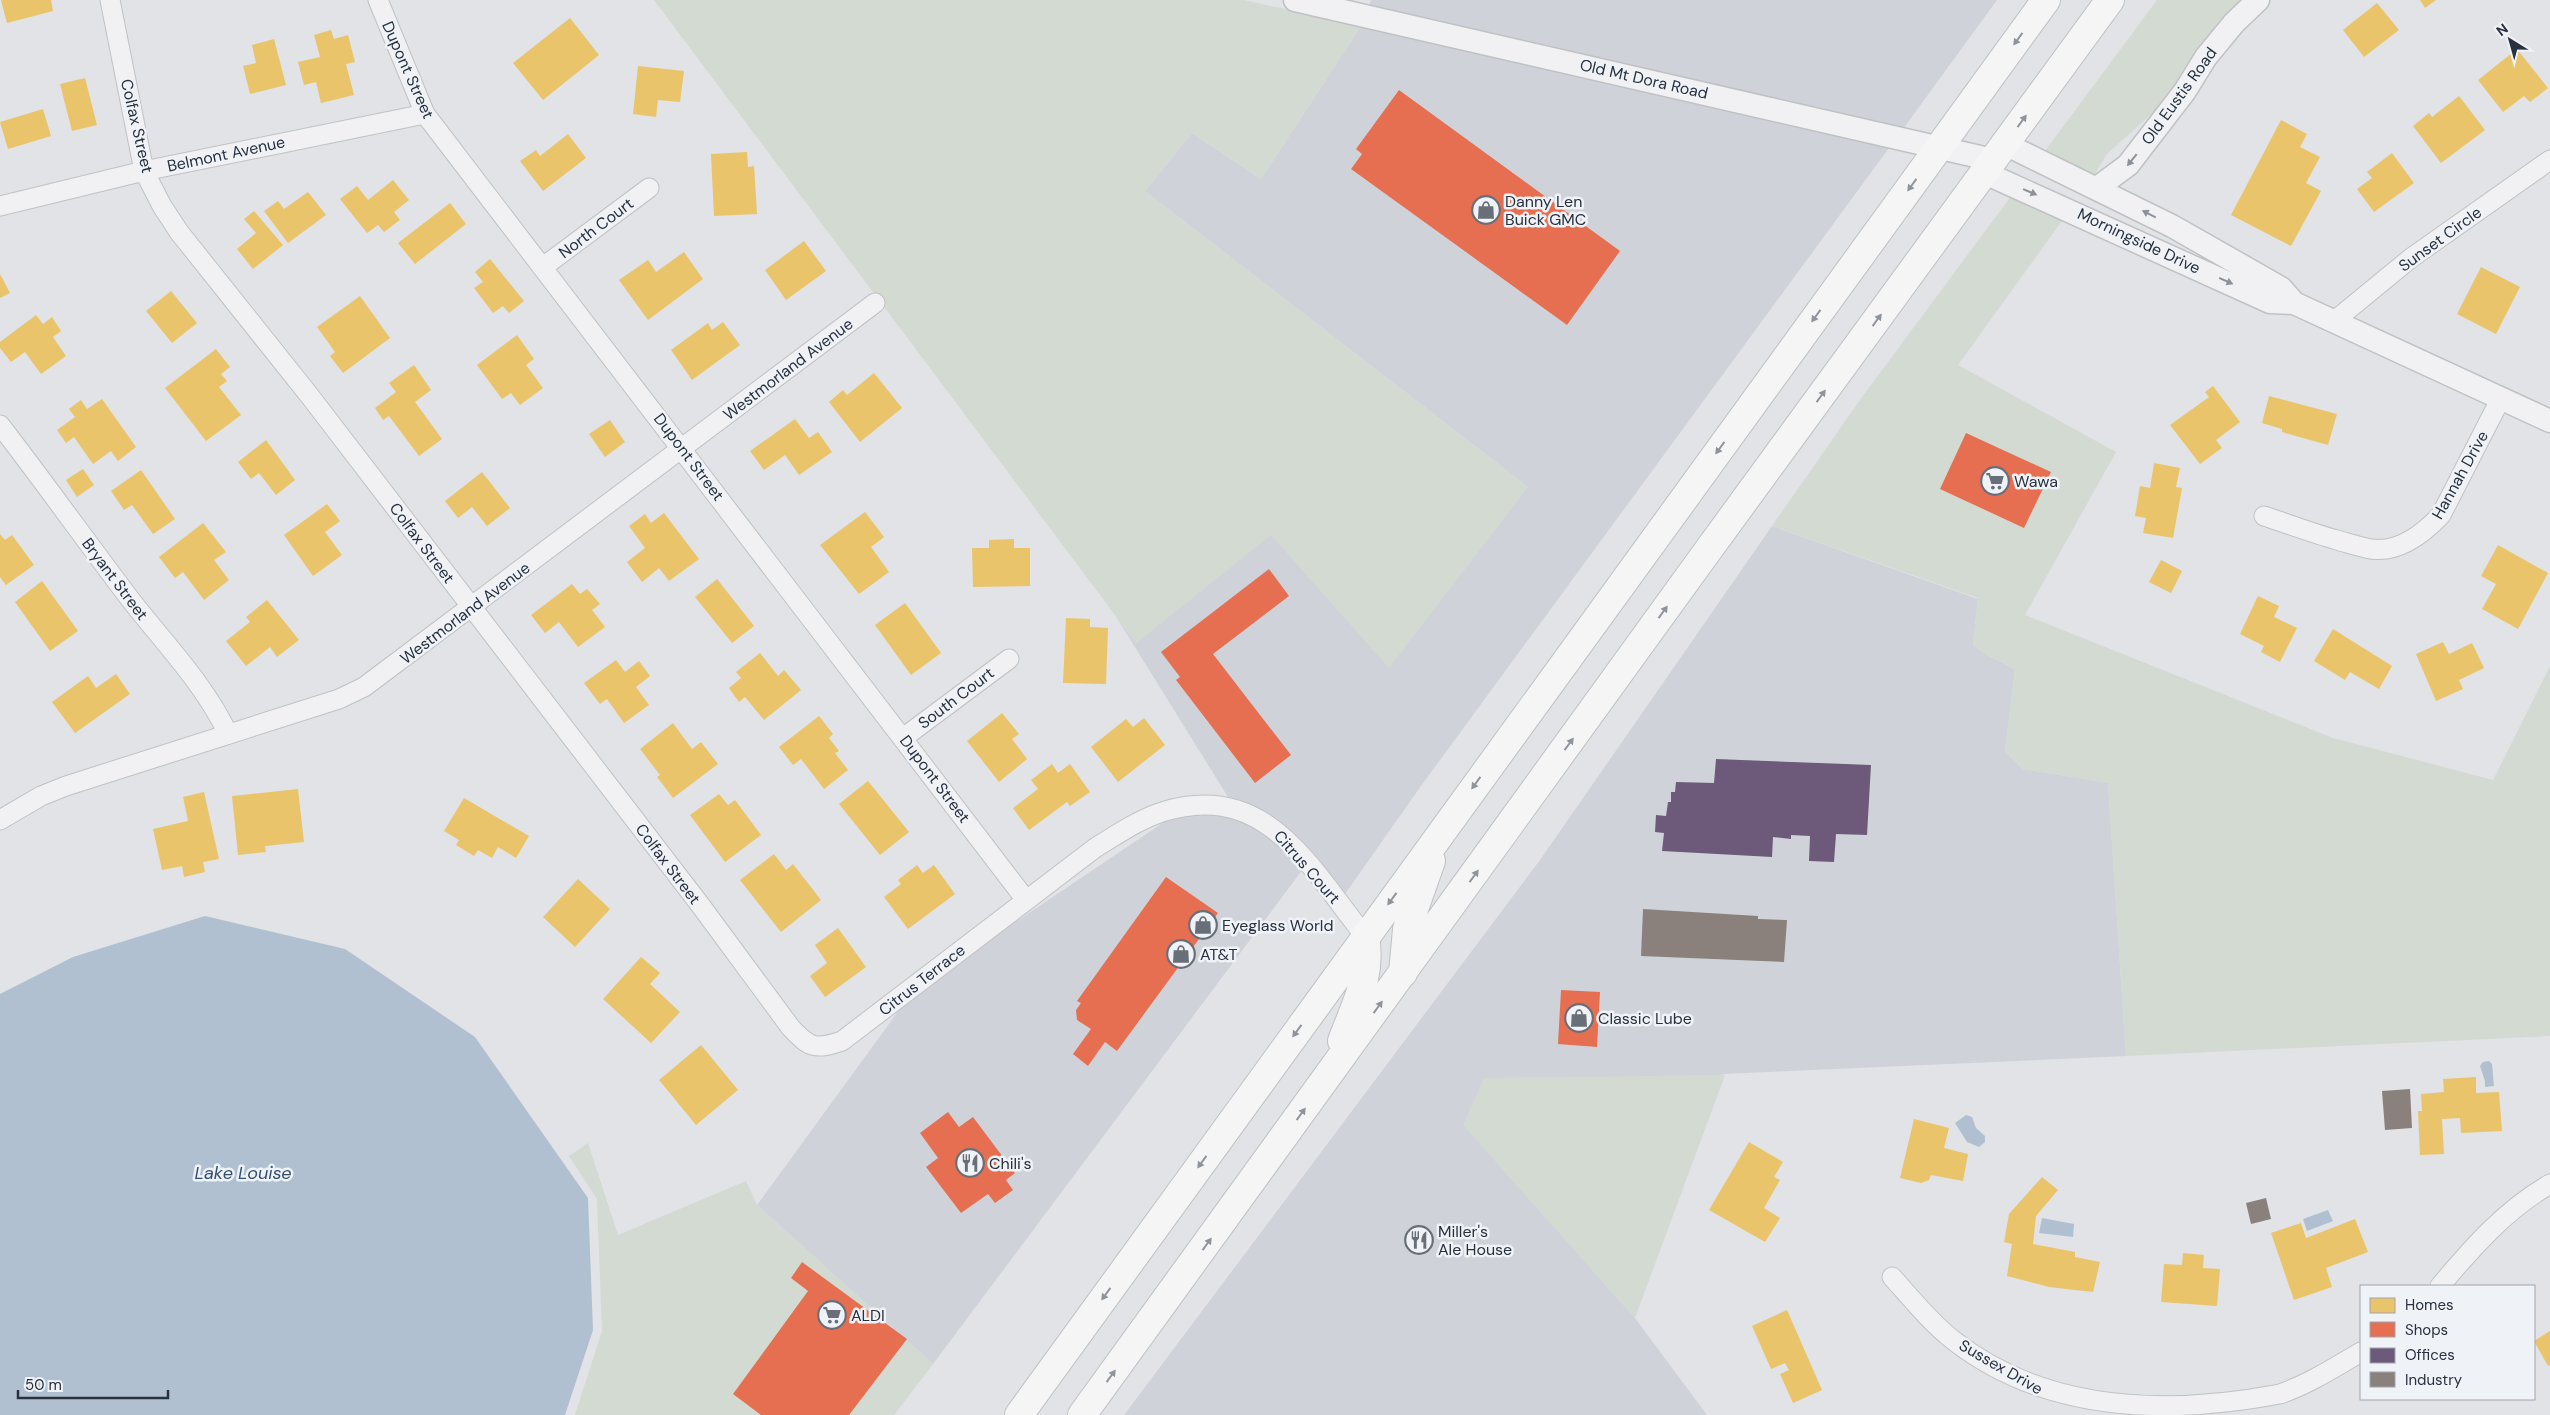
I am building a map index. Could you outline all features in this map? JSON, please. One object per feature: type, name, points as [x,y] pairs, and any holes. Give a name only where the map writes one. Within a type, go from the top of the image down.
[{"type":"main road","points":[[1019,1415],[1441,831],[2046,0]]},
{"type":"main road","points":[[1082,1415],[1404,973],[1709,549],[2110,0]]},
{"type":"main road","points":[[1404,973],[1407,929],[1441,831]]},
{"type":"main road","points":[[1329,1075],[1367,974],[1368,955],[1365,936]]},
{"type":"street","name":"Colfax Street","points":[[110,0],[144,171],[162,206],[179,232],[303,388],[701,906],[790,1028],[806,1044],[813,1046]]},
{"type":"street","name":"Dupont Street","points":[[378,0],[425,114],[1026,900]]},
{"type":"street","name":"Old Mt Dora Road","points":[[1294,0],[1616,72],[1938,149],[1995,159]]},
{"type":"street","name":"Old Eustis Road","points":[[2097,188],[2128,165],[2185,91],[2206,57],[2234,23],[2258,0]]},
{"type":"street","name":"Belmont Avenue","points":[[0,206],[144,171],[425,114]]},
{"type":"street","name":"Morningside Drive","points":[[1995,159],[2097,188],[2182,232],[2281,288],[2294,303],[2550,421]]},
{"type":"street","name":"Morningside Drive","points":[[1995,159],[2171,257],[2270,302],[2294,303]]},
{"type":"street","name":"Sunset Circle","points":[[2333,322],[2412,258],[2550,160]]},
{"type":"street","name":"North Court","points":[[543,267],[649,188]]},
{"type":"street","points":[[2171,257],[2182,232]]},
{"type":"street","name":"Westmorland Avenue","points":[[0,820],[41,796],[66,786],[339,699],[364,688],[875,303]]},
{"type":"street","name":"Hannah Drive","points":[[2264,516],[2309,532],[2372,549],[2392,548],[2411,541],[2427,530],[2442,515],[2501,398]]},
{"type":"street","name":"Bryant Street","points":[[0,425],[108,571],[169,649],[203,688],[228,734]]},
{"type":"street","name":"South Court","points":[[904,738],[1009,659]]},
{"type":"street","name":"Citrus Court","points":[[1026,900],[1095,848],[1136,823],[1177,809],[1215,806],[1242,810],[1262,820],[1283,835],[1365,936]]},
{"type":"street","name":"Citrus Terrace","points":[[813,1046],[825,1046],[842,1040],[1026,900]]},
{"type":"street","points":[[2441,1285],[2479,1240],[2507,1213],[2529,1196],[2550,1184]]},
{"type":"street","name":"Sussex Drive","points":[[1892,1277],[1935,1325],[1954,1341],[1996,1368],[2051,1395],[2122,1410],[2170,1414],[2242,1405],[2282,1393],[2317,1377],[2360,1353]]},
{"type":"shaded area","points":[[654,0],[1244,0],[1361,26],[1261,179],[1192,133],[1145,191],[1528,487],[1389,668],[1271,535],[1136,643]]},
{"type":"shaded area","points":[[1371,0],[1997,0],[1903,129],[1369,6]]},
{"type":"shaded area","points":[[2157,0],[2241,0],[2219,21],[2158,108],[2107,154],[2094,175],[2045,151]]},
{"type":"shaded area","points":[[1361,26],[1615,83],[1889,148],[1421,786],[1338,904],[1303,869],[933,1364],[757,1205],[913,991],[1176,814],[1219,810],[1241,818],[1115,615],[1136,643],[1271,534],[1528,487],[1145,191],[1192,133],[1261,179]]},
{"type":"shaded area","points":[[2012,195],[2064,218],[1958,365],[2116,452],[2025,615],[2333,738],[2493,780],[2550,666],[2550,1036],[2126,1056],[2108,783],[2023,769],[2005,751],[2015,669],[1987,655],[1973,645],[1978,598],[1772,526],[1862,397]]},
{"type":"shaded area","points":[[1772,526],[1978,599],[1973,645],[1987,655],[2015,669],[2005,751],[2023,769],[2108,783],[2126,1056],[1725,1074],[1464,1125],[1635,1318],[1707,1415],[1124,1415],[1540,860]]},
{"type":"shaded area","points":[[1725,1075],[1635,1318],[1463,1125],[1484,1078]]},
{"type":"shaded area","points":[[588,1143],[618,1235],[746,1181],[757,1205],[933,1364],[894,1415],[575,1415],[602,1331],[597,1199],[569,1156]]},
{"type":"water","name":"Lake Louise","points":[[205,916],[345,949],[475,1037],[588,1198],[593,1330],[565,1415],[0,1415],[0,994],[73,957]]},
{"type":"water","points":[[2489,1061],[2492,1064],[2494,1086],[2485,1087],[2480,1066],[2483,1062]]},
{"type":"water","points":[[1966,1115],[1972,1117],[1976,1128],[1985,1136],[1985,1142],[1979,1147],[1967,1142],[1955,1123]]},
{"type":"water","points":[[2328,1210],[2333,1221],[2307,1231],[2303,1219]]},
{"type":"water","points":[[2042,1218],[2074,1224],[2073,1237],[2039,1233]]},
{"type":"building: Homes","points":[[1,0],[51,0],[53,11],[7,23]]},
{"type":"building: Homes","points":[[2420,0],[2436,0],[2425,8]]},
{"type":"building: Homes","points":[[2377,3],[2399,30],[2364,57],[2343,30]]},
{"type":"building: Homes","points":[[570,18],[599,55],[543,100],[513,63]]},
{"type":"building: Homes","points":[[331,30],[334,39],[348,35],[355,62],[346,64],[354,95],[321,103],[316,82],[304,85],[298,62],[320,57],[314,35]]},
{"type":"building: Homes","points":[[274,39],[286,85],[250,94],[243,66],[256,63],[252,45]]},
{"type":"building: Homes","points":[[2517,49],[2548,88],[2530,102],[2524,96],[2503,112],[2478,80]]},
{"type":"building: Homes","points":[[638,66],[684,71],[680,102],[658,100],[656,117],[633,114]]},
{"type":"building: Homes","points":[[85,78],[97,125],[72,131],[60,84]]},
{"type":"building: Homes","points":[[2459,96],[2485,130],[2441,163],[2413,126],[2429,113],[2432,117]]},
{"type":"building: Homes","points":[[43,109],[51,136],[8,149],[0,122]]},
{"type":"building: Homes","points":[[2281,120],[2307,134],[2300,147],[2320,157],[2306,183],[2321,191],[2291,246],[2231,215]]},
{"type":"building: Homes","points":[[568,134],[586,158],[543,191],[520,161],[536,150],[540,156]]},
{"type":"building: Homes","points":[[747,152],[748,167],[754,166],[757,214],[714,216],[711,154]]},
{"type":"building: Homes","points":[[2392,153],[2414,183],[2374,212],[2357,189],[2372,178],[2367,172]]},
{"type":"building: Homes","points":[[393,180],[409,200],[394,212],[400,220],[384,232],[378,225],[367,233],[340,199],[357,186],[368,200]]},
{"type":"building: Homes","points":[[308,192],[326,215],[288,243],[264,211],[278,201],[284,209]]},
{"type":"building: Homes","points":[[450,203],[466,224],[415,264],[398,243]]},
{"type":"building: Homes","points":[[254,211],[283,245],[253,269],[237,249],[256,233],[244,219]]},
{"type":"building: Homes","points":[[804,241],[826,271],[786,300],[765,270]]},
{"type":"building: Homes","points":[[684,252],[703,279],[648,320],[619,280],[648,260],[656,272]]},
{"type":"building: Homes","points":[[490,259],[524,301],[509,313],[503,306],[493,313],[474,288],[483,282],[475,272]]},
{"type":"building: Homes","points":[[2481,267],[2520,287],[2496,334],[2457,314]]},
{"type":"building: Homes","points":[[0,274],[10,293],[0,298]]},
{"type":"building: Homes","points":[[171,291],[197,323],[172,343],[146,311]]},
{"type":"building: Homes","points":[[360,296],[390,338],[343,373],[330,356],[335,352],[317,327]]},
{"type":"building: Homes","points":[[36,315],[43,324],[52,317],[61,331],[53,337],[66,356],[41,374],[25,352],[11,362],[0,348],[0,342]]},
{"type":"building: Homes","points":[[723,322],[740,345],[692,380],[671,350],[708,323],[712,330]]},
{"type":"building: Homes","points":[[517,335],[534,359],[526,365],[543,388],[520,405],[511,393],[502,399],[477,365]]},
{"type":"building: Homes","points":[[216,349],[230,367],[221,374],[227,381],[219,387],[241,415],[206,441],[165,388]]},
{"type":"building: Homes","points":[[414,365],[431,390],[415,402],[442,439],[419,456],[389,416],[383,420],[375,408],[396,392],[389,383]]},
{"type":"building: Homes","points":[[874,373],[902,408],[860,442],[829,402],[843,390],[847,395]]},
{"type":"building: Homes","points":[[2213,386],[2240,422],[2216,440],[2222,448],[2200,464],[2170,425],[2209,397],[2205,392]]},
{"type":"building: Homes","points":[[2269,396],[2337,414],[2328,445],[2282,432],[2282,429],[2262,423]]},
{"type":"building: Homes","points":[[102,399],[136,447],[118,461],[111,451],[93,464],[74,437],[66,443],[57,430],[75,417],[69,409],[81,400],[87,409]]},
{"type":"building: Homes","points":[[795,419],[809,438],[818,432],[832,452],[799,475],[785,455],[764,470],[750,451]]},
{"type":"building: Homes","points":[[610,420],[625,442],[605,457],[589,434]]},
{"type":"building: Homes","points":[[266,440],[295,480],[276,495],[259,473],[251,479],[238,462]]},
{"type":"building: Homes","points":[[2154,463],[2180,468],[2176,487],[2182,488],[2173,538],[2143,533],[2146,518],[2135,516],[2140,486],[2150,488]]},
{"type":"building: Homes","points":[[83,469],[94,485],[77,497],[66,480]]},
{"type":"building: Homes","points":[[141,470],[175,519],[153,534],[132,505],[124,510],[111,491]]},
{"type":"building: Homes","points":[[482,472],[510,508],[487,526],[472,507],[458,518],[445,501]]},
{"type":"building: Homes","points":[[327,504],[340,521],[325,532],[342,555],[313,576],[284,535]]},
{"type":"building: Homes","points":[[865,512],[884,537],[871,547],[889,572],[859,594],[820,545]]},
{"type":"building: Homes","points":[[664,513],[699,559],[669,581],[659,568],[642,582],[627,562],[645,548],[629,526],[645,514],[651,523]]},
{"type":"building: Homes","points":[[203,523],[226,552],[214,560],[229,580],[204,600],[183,572],[175,578],[159,557]]},
{"type":"building: Homes","points":[[0,534],[5,540],[12,535],[34,565],[6,585],[0,577]]},
{"type":"building: Homes","points":[[1014,539],[1014,548],[1030,548],[1030,586],[973,587],[972,548],[989,548],[989,540]]},
{"type":"building: Homes","points":[[2498,545],[2548,573],[2518,629],[2482,609],[2496,584],[2481,576]]},
{"type":"building: Homes","points":[[2161,560],[2182,571],[2171,593],[2149,582]]},
{"type":"building: Homes","points":[[717,579],[754,626],[732,643],[695,597]]},
{"type":"building: Homes","points":[[42,581],[78,631],[50,651],[15,602]]},
{"type":"building: Homes","points":[[572,584],[580,594],[587,589],[600,604],[592,610],[605,627],[578,647],[559,622],[545,633],[531,615]]},
{"type":"building: Homes","points":[[2258,596],[2279,606],[2274,617],[2297,628],[2280,662],[2261,652],[2264,646],[2240,634]]},
{"type":"building: Homes","points":[[267,600],[299,640],[277,657],[270,647],[246,666],[226,641],[250,622],[246,617]]},
{"type":"building: Homes","points":[[905,603],[941,653],[911,675],[875,625]]},
{"type":"building: Homes","points":[[1066,618],[1090,619],[1090,627],[1108,628],[1106,684],[1063,683]]},
{"type":"building: Homes","points":[[2333,629],[2392,666],[2379,689],[2350,672],[2345,680],[2314,661]]},
{"type":"building: Homes","points":[[2443,642],[2449,654],[2472,643],[2484,668],[2459,680],[2463,689],[2436,701],[2416,654]]},
{"type":"building: Homes","points":[[760,653],[778,676],[784,670],[801,690],[764,720],[745,697],[739,702],[729,688],[741,678],[736,672]]},
{"type":"building: Homes","points":[[616,660],[625,672],[639,661],[650,676],[636,687],[649,705],[624,723],[607,699],[600,704],[584,683]]},
{"type":"building: Homes","points":[[116,674],[130,694],[75,733],[52,702],[88,676],[96,688]]},
{"type":"building: Homes","points":[[1002,713],[1019,734],[1012,739],[1027,759],[999,782],[967,741]]},
{"type":"building: Homes","points":[[819,716],[833,734],[829,738],[839,751],[835,753],[848,770],[824,789],[801,759],[793,765],[779,747]]},
{"type":"building: Homes","points":[[1144,718],[1165,745],[1118,782],[1091,747],[1126,719],[1133,727]]},
{"type":"building: Homes","points":[[673,723],[692,749],[701,742],[718,764],[673,798],[657,777],[660,775],[640,749]]},
{"type":"building: Homes","points":[[1052,764],[1058,773],[1070,764],[1090,792],[1070,806],[1067,802],[1029,830],[1013,808],[1038,789],[1031,780]]},
{"type":"building: Homes","points":[[868,781],[909,832],[880,855],[839,804]]},
{"type":"building: Homes","points":[[298,789],[304,842],[265,846],[266,852],[238,855],[232,796]]},
{"type":"building: Homes","points":[[204,792],[219,859],[203,862],[205,872],[184,877],[182,866],[162,870],[153,829],[188,821],[183,797]]},
{"type":"building: Homes","points":[[719,794],[728,805],[735,800],[761,835],[725,862],[690,815]]},
{"type":"building: Homes","points":[[464,798],[529,836],[516,858],[498,847],[492,858],[478,850],[474,856],[456,845],[459,840],[444,831]]},
{"type":"building: Homes","points":[[774,854],[786,870],[793,864],[821,900],[781,932],[740,880]]},
{"type":"building: Homes","points":[[917,865],[923,873],[934,865],[955,894],[908,929],[884,897],[901,884],[898,880]]},
{"type":"building: Homes","points":[[578,879],[610,909],[575,947],[543,917]]},
{"type":"building: Homes","points":[[838,928],[866,967],[825,997],[810,976],[827,963],[815,945]]},
{"type":"building: Homes","points":[[641,957],[660,973],[650,984],[680,1012],[651,1043],[603,999]]},
{"type":"building: Homes","points":[[701,1045],[738,1090],[696,1125],[659,1080]]},
{"type":"building: Homes","points":[[2476,1077],[2476,1093],[2499,1092],[2502,1131],[2461,1133],[2460,1118],[2442,1119],[2444,1154],[2420,1155],[2418,1111],[2422,1111],[2421,1094],[2444,1092],[2443,1079]]},
{"type":"building: Homes","points":[[1914,1119],[1949,1128],[1944,1148],[1968,1154],[1963,1181],[1931,1175],[1929,1180],[1921,1183],[1900,1178]]},
{"type":"building: Homes","points":[[1749,1142],[1783,1162],[1774,1177],[1780,1180],[1764,1208],[1780,1218],[1765,1242],[1709,1210]]},
{"type":"building: Homes","points":[[2042,1177],[2058,1190],[2036,1216],[2033,1244],[2075,1252],[2075,1257],[2100,1262],[2093,1292],[2049,1287],[2007,1276],[2012,1244],[2004,1242],[2009,1214]]},
{"type":"building: Homes","points":[[2355,1219],[2368,1252],[2326,1268],[2332,1287],[2294,1300],[2271,1233],[2301,1223],[2306,1238]]},
{"type":"building: Homes","points":[[2183,1253],[2204,1255],[2203,1268],[2220,1269],[2217,1306],[2161,1302],[2164,1264],[2182,1265]]},
{"type":"building: Homes","points":[[1787,1310],[1822,1390],[1793,1403],[1780,1374],[1789,1370],[1785,1363],[1771,1369],[1752,1326]]},
{"type":"building: Homes","points":[[2550,1331],[2550,1365],[2548,1366],[2535,1340]]},
{"type":"building: Shops","name":"Danny Len Buick GMC","points":[[1399,90],[1620,251],[1567,325],[1351,169],[1362,154],[1356,149]]},
{"type":"building: Shops","name":"Wawa","points":[[1966,433],[2051,472],[2024,528],[1940,489]]},
{"type":"building: Shops","points":[[1269,569],[1289,596],[1213,654],[1291,755],[1255,783],[1176,680],[1180,677],[1161,652]]},
{"type":"building: Shops","points":[[1166,877],[1218,913],[1117,1051],[1105,1042],[1088,1066],[1073,1054],[1091,1029],[1077,1020],[1076,1010],[1081,1003],[1077,1001]]},
{"type":"building: Shops","name":"Classic Lube","points":[[1561,990],[1600,992],[1597,1047],[1558,1044]]},
{"type":"building: Shops","name":"Chili's","points":[[948,1112],[959,1127],[973,1117],[1015,1173],[1006,1180],[1013,1190],[995,1203],[988,1194],[961,1213],[926,1167],[938,1158],[920,1133]]},
{"type":"building: Shops","name":"ALDI","points":[[802,1262],[907,1339],[849,1415],[761,1415],[733,1394],[808,1291],[791,1278]]},
{"type":"building: Offices","points":[[1716,759],[1871,765],[1867,835],[1836,834],[1834,862],[1809,861],[1810,836],[1791,835],[1791,839],[1773,837],[1772,857],[1662,851],[1664,833],[1655,832],[1656,815],[1666,816],[1668,802],[1671,802],[1671,792],[1675,792],[1676,782],[1714,783]]},
{"type":"building: Industry","points":[[1643,909],[1758,916],[1758,919],[1787,920],[1784,962],[1641,956]]},
{"type":"building: Industry","points":[[2410,1089],[2412,1128],[2385,1130],[2382,1091]]},
{"type":"building: Industry","points":[[2266,1198],[2271,1219],[2251,1224],[2246,1203]]},
{"type":"place","name":"Danny Len Buick GMC","points":[[1486,210]]},
{"type":"place","name":"Wawa","points":[[1995,481]]},
{"type":"place","name":"Eyeglass World","points":[[1203,925]]},
{"type":"place","name":"AT&T","points":[[1181,954]]},
{"type":"place","name":"Classic Lube","points":[[1579,1018]]},
{"type":"place","name":"Chili's","points":[[970,1163]]},
{"type":"place","name":"Miller's Ale House","points":[[1419,1240]]},
{"type":"place","name":"ALDI","points":[[832,1315]]}]
